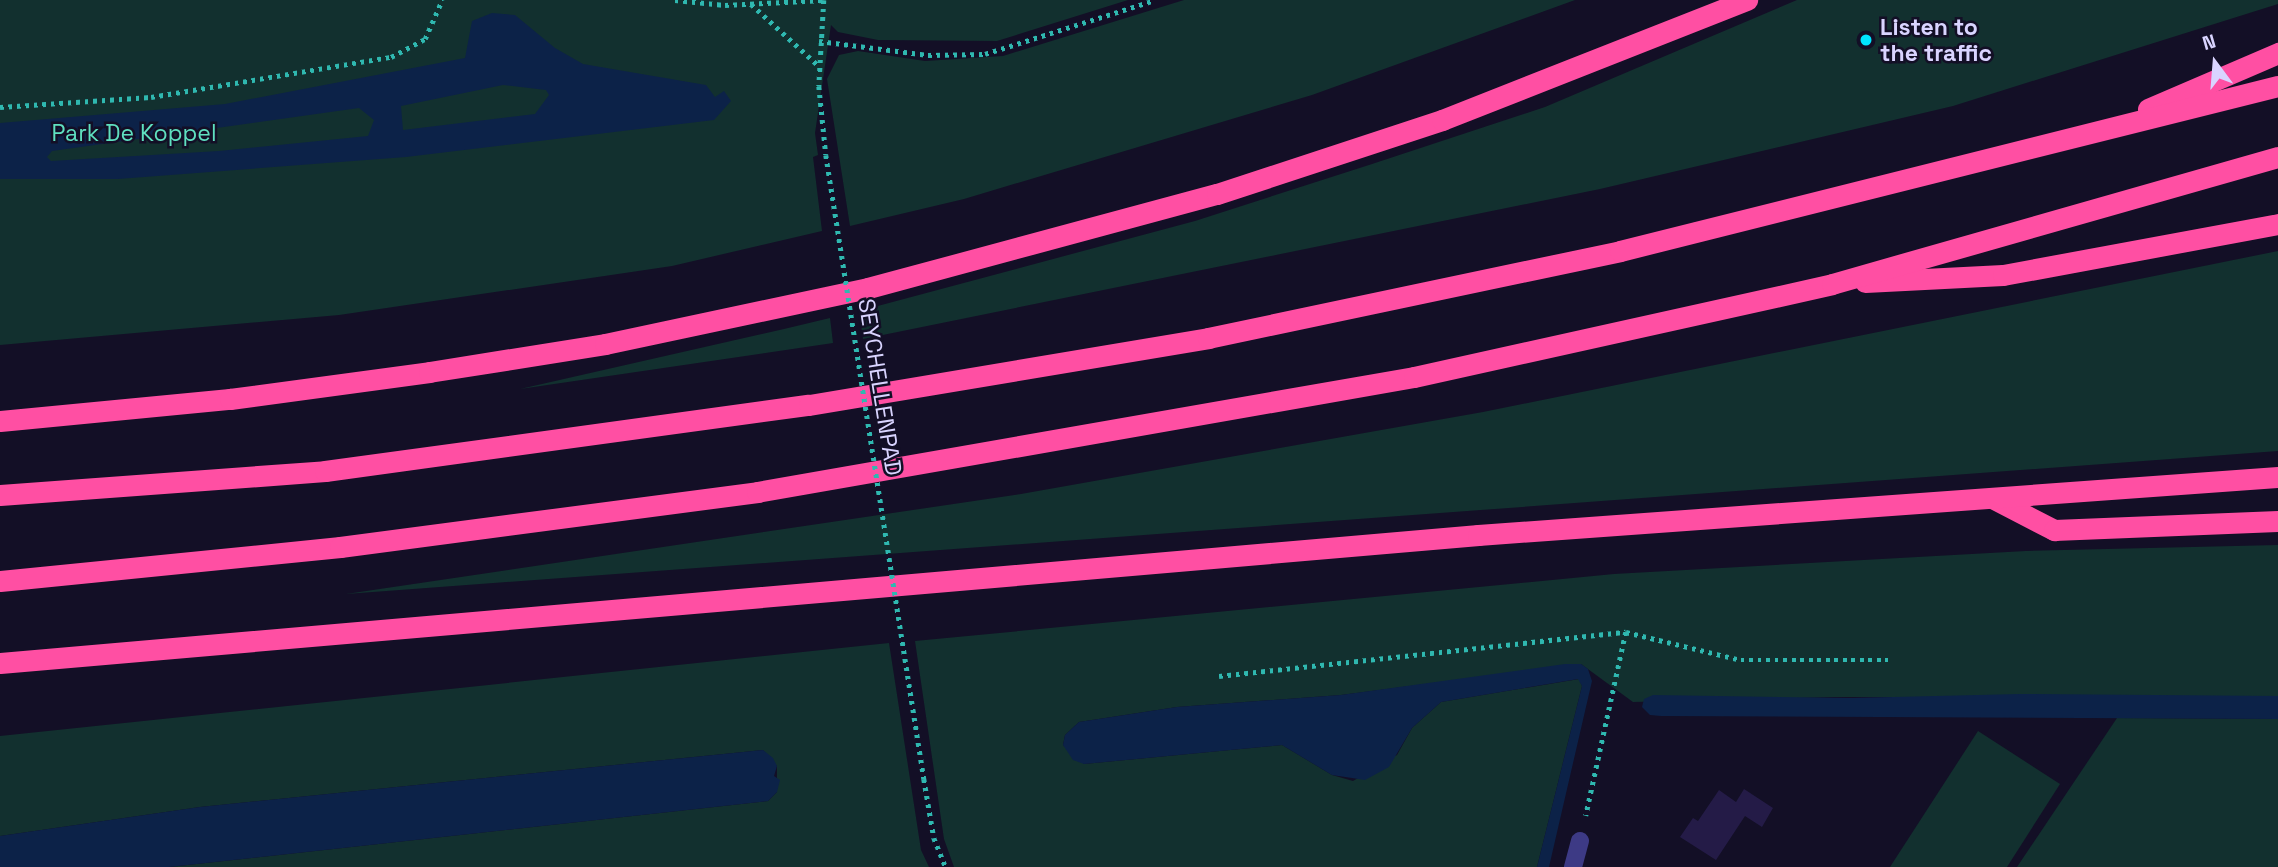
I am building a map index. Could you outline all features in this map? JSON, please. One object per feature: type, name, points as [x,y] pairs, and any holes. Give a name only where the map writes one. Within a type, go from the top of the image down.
[{"type":"highway","points":[[0,421],[230,399],[429,372],[605,344],[868,288],[1103,228],[1217,194],[1442,120],[1746,0]]},
{"type":"highway","points":[[2089,135],[2278,52]]},
{"type":"highway","points":[[0,495],[325,471],[809,405],[1080,360],[1518,274],[1857,195],[2278,86]]},
{"type":"highway","points":[[0,581],[340,547],[757,492],[1414,377],[1832,284],[1994,234],[2278,157]]},
{"type":"highway","points":[[1832,284],[2003,275],[2278,224]]},
{"type":"highway","points":[[0,663],[1478,536],[2278,477]]},
{"type":"highway","points":[[1994,499],[2054,530],[2278,520]]},
{"type":"highway","points":[[0,678],[93,654]]},
{"type":"street","points":[[1573,867],[1580,841]]},
{"type":"path","points":[[0,107],[151,97],[391,57],[425,39],[442,0]]},
{"type":"path","points":[[675,0],[751,3],[824,0]]},
{"type":"path","points":[[751,3],[762,0]]},
{"type":"path","name":"SEYCHELLENPAD","points":[[824,0],[818,66],[826,155],[924,779],[934,838],[946,867]]},
{"type":"path","points":[[819,41],[928,55],[985,54],[1155,0]]},
{"type":"path","points":[[751,3],[818,66]]},
{"type":"path","points":[[1580,841],[1626,632]]},
{"type":"path","points":[[1219,676],[1626,632],[1741,660],[1888,660]]},
{"type":"green space","name":"Park De Koppel","points":[[0,0],[1128,0],[997,41],[878,40],[838,32],[831,25],[815,133],[818,155],[813,157],[822,231],[672,266],[339,315],[0,345]]},
{"type":"green space","points":[[1184,0],[1575,0],[1312,95],[964,199],[850,226],[827,79],[839,55],[858,51],[925,61],[1003,56]]},
{"type":"green space","points":[[1797,0],[2278,0],[2278,4],[1953,106],[1600,189],[863,339],[859,311],[1195,221],[1545,107]]},
{"type":"green space","points":[[2278,251],[2278,451],[346,594],[1021,494],[1483,412]]},
{"type":"green space","points":[[830,318],[833,343],[520,389],[784,329]]},
{"type":"green space","points":[[2278,545],[2278,697],[1833,697],[1633,702],[1581,664],[1341,695],[1177,707],[1079,722],[1065,735],[1063,745],[1084,764],[1282,745],[1332,775],[1353,781],[1397,755],[1412,728],[1441,702],[1579,679],[1582,686],[1537,867],[954,867],[944,839],[915,641],[1614,574],[2026,551]]},
{"type":"green space","points":[[889,643],[921,850],[929,867],[169,867],[768,801],[777,792],[777,766],[763,750],[200,807],[0,836],[0,736]]},
{"type":"green space","points":[[2117,718],[2278,719],[2278,867],[2017,867]]},
{"type":"green space","points":[[1978,731],[2060,784],[2007,867],[1890,867]]},
{"type":"water","points":[[492,13],[515,15],[555,48],[583,64],[706,85],[715,97],[724,91],[731,101],[714,120],[406,157],[118,179],[0,179],[0,123],[225,104],[465,58],[472,21]],"holes":[[[503,85],[546,90],[549,95],[535,114],[403,130],[401,106]],[[359,108],[374,120],[368,136],[219,151],[51,161],[47,157],[52,151]]]},
{"type":"water","points":[[1581,664],[1588,669],[1592,681],[1549,867],[1537,867],[1582,686],[1578,679],[1441,702],[1412,728],[1389,767],[1365,780],[1332,775],[1282,745],[1084,764],[1073,760],[1063,745],[1065,735],[1079,722],[1177,707],[1341,695]]},
{"type":"water","points":[[2020,694],[2278,696],[2278,719],[1661,716],[1650,715],[1642,707],[1644,699],[1653,695],[1851,698]]},
{"type":"water","points":[[763,750],[773,758],[777,766],[774,776],[780,780],[777,792],[768,801],[169,867],[0,867],[0,836],[200,807]]},
{"type":"building","points":[[1744,789],[1773,808],[1762,827],[1745,816],[1716,860],[1680,837],[1693,818],[1698,821],[1719,790],[1736,802]]},
{"type":"place","name":"Listen to the traffic","points":[[1866,40]]}]
